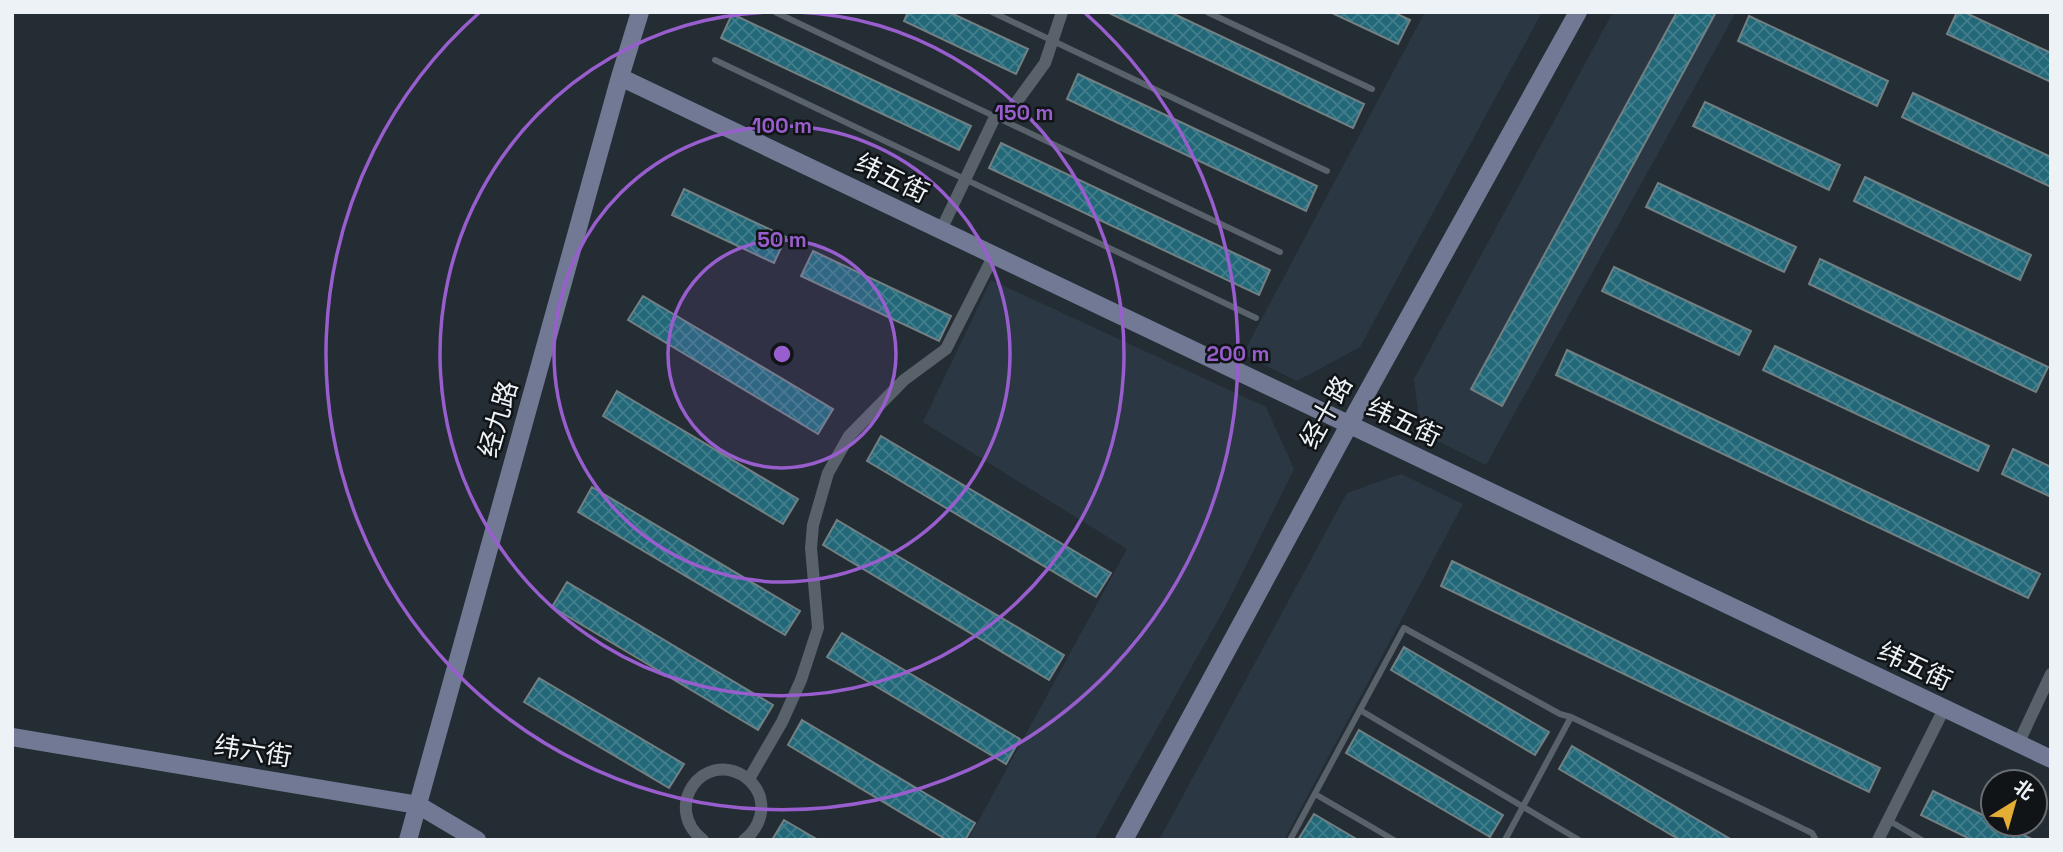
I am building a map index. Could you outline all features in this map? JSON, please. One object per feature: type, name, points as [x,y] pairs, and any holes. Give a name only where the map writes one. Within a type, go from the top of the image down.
[{"type":"street","name":"经九路","points":[[408,840],[640,12]]},
{"type":"street","points":[[941,230],[995,117],[1010,111],[1045,63],[1062,12]]},
{"type":"street","name":"经十路","points":[[1124,840],[1349,425],[1578,12]]},
{"type":"street","name":"纬五街","points":[[620,77],[2051,760]]},
{"type":"street","points":[[749,779],[797,691],[818,628],[811,548],[813,526],[828,473],[849,436],[904,380],[946,349],[994,256]]},
{"type":"street","points":[[2018,744],[2051,674]]},
{"type":"street","points":[[1878,840],[1944,709]]},
{"type":"street","name":"纬六街","points":[[12,737],[418,805],[477,840]]},
{"type":"street","points":[[702,840],[690,827],[685,811],[687,795],[696,781],[710,772],[726,770],[749,779],[758,792],[762,809],[758,825],[744,840]]},
{"type":"lane","points":[[775,12],[1280,252]]},
{"type":"lane","points":[[992,12],[1326,171]]},
{"type":"lane","points":[[1207,12],[1372,89]]},
{"type":"lane","points":[[715,60],[1256,318]]},
{"type":"lane","points":[[1290,840],[1404,628],[1560,714],[1812,833],[1816,840]]},
{"type":"lane","points":[[1360,710],[1579,840]]},
{"type":"lane","points":[[1505,840],[1571,717]]},
{"type":"lane","points":[[1315,794],[1394,840]]},
{"type":"lane","points":[[1888,820],[1922,840]]},
{"type":"shaded area","points":[[1425,12],[1542,12],[1360,347],[1297,381],[1243,354]]},
{"type":"shaded area","points":[[1613,12],[1736,12],[1486,465],[1421,433],[1414,379]]},
{"type":"shaded area","points":[[991,280],[1266,407],[1294,469],[1226,606],[1094,840],[968,840],[1127,549],[923,422]]},
{"type":"shaded area","points":[[1401,474],[1463,504],[1284,840],[1159,840],[1347,493]]},
{"type":"building","points":[[908,12],[949,12],[1028,49],[1016,74],[904,21]]},
{"type":"building","points":[[1107,12],[1170,12],[1364,104],[1353,128]]},
{"type":"building","points":[[1330,12],[1393,12],[1410,20],[1398,44]]},
{"type":"building","points":[[1677,12],[1716,12],[1502,406],[1471,389]]},
{"type":"building","points":[[1957,12],[1964,12],[2051,53],[2051,82],[1947,34]]},
{"type":"building","points":[[732,14],[971,126],[959,150],[721,38]]},
{"type":"building","points":[[1749,16],[1888,81],[1877,106],[1738,41]]},
{"type":"building","points":[[1078,74],[1317,186],[1306,211],[1067,99]]},
{"type":"building","points":[[1913,93],[2051,157],[2051,187],[1902,117]]},
{"type":"building","points":[[1705,102],[1840,165],[1829,190],[1693,126]]},
{"type":"building","points":[[1001,143],[1270,270],[1259,295],[989,168]]},
{"type":"building","points":[[1865,177],[2031,255],[2020,280],[1854,201]]},
{"type":"building","points":[[1658,183],[1796,247],[1784,272],[1646,207]]},
{"type":"building","points":[[684,189],[786,237],[774,263],[672,215]]},
{"type":"building","points":[[813,251],[951,316],[939,341],[801,276]]},
{"type":"building","points":[[1820,259],[2048,367],[2036,392],[1809,284]]},
{"type":"building","points":[[1614,267],[1751,331],[1739,355],[1602,291]]},
{"type":"building","points":[[643,296],[833,409],[818,434],[628,320]]},
{"type":"building","points":[[1775,346],[1989,446],[1978,471],[1763,370]]},
{"type":"building","points":[[1567,350],[2040,574],[2028,598],[1556,375]]},
{"type":"building","points":[[617,391],[798,499],[783,524],[603,416]]},
{"type":"building","points":[[881,436],[1111,573],[1096,597],[867,461]]},
{"type":"building","points":[[2013,449],[2051,467],[2051,497],[2002,474]]},
{"type":"building","points":[[592,487],[800,611],[785,635],[578,512]]},
{"type":"building","points":[[837,520],[1064,655],[1049,680],[823,545]]},
{"type":"building","points":[[1452,561],[1880,768],[1869,792],[1441,586]]},
{"type":"building","points":[[567,582],[773,705],[758,730],[552,607]]},
{"type":"building","points":[[842,633],[1020,739],[1006,764],[827,657]]},
{"type":"building","points":[[1404,647],[1549,732],[1535,755],[1391,670]]},
{"type":"building","points":[[539,678],[684,764],[669,788],[524,702]]},
{"type":"building","points":[[802,720],[975,823],[965,840],[947,840],[788,745]]},
{"type":"building","points":[[1359,730],[1503,815],[1490,837],[1346,753]]},
{"type":"building","points":[[1572,746],[1732,840],[1680,840],[1559,769]]},
{"type":"building","points":[[1933,791],[1979,813],[1979,838],[2034,840],[1972,840],[1921,815]]},
{"type":"building","points":[[1314,814],[1358,840],[1298,840]]},
{"type":"building","points":[[784,820],[818,840],[772,840]]}]
